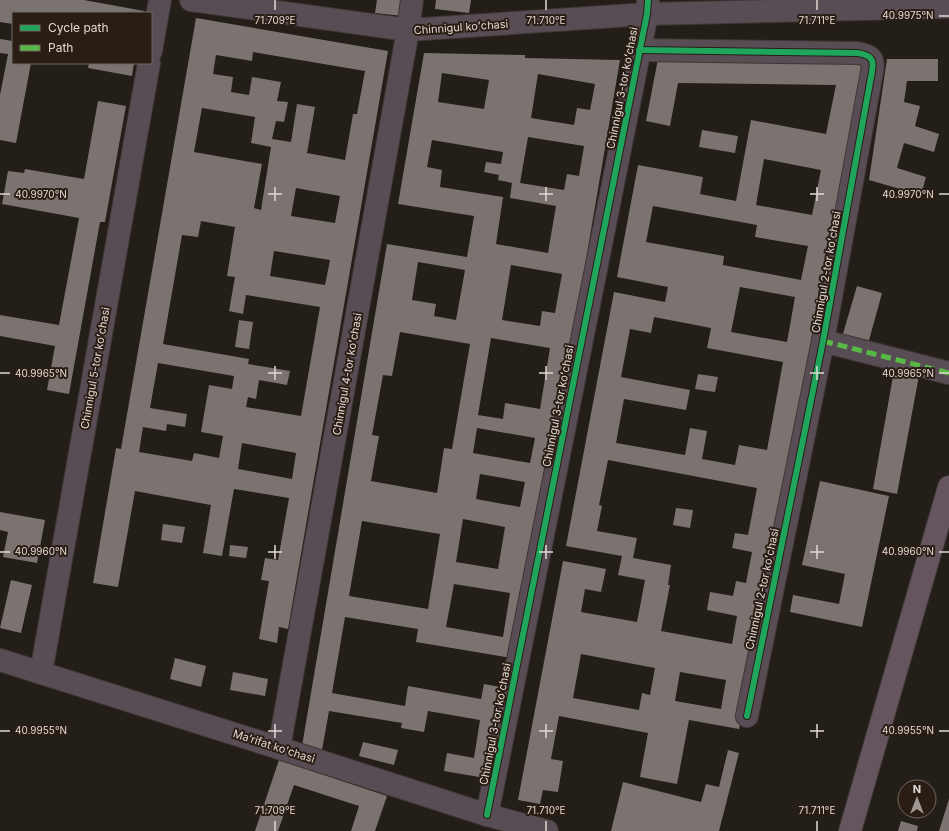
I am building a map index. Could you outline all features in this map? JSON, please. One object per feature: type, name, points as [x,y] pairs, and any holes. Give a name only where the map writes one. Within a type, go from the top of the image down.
[{"type":"main road","points":[[850,831],[949,488]]},
{"type":"street","points":[[152,46],[160,0]]},
{"type":"street","name":"Chinnigul koʻchasi","points":[[191,0],[408,30],[648,7],[880,4],[949,7]]},
{"type":"street","name":"Chinnigul 4-tor koʻchasi","points":[[280,748],[408,30],[412,0]]},
{"type":"street","name":"Chinnigul 3-tor koʻchasi","points":[[487,815],[648,7]]},
{"type":"street","name":"Chinnigul 2-tor koʻchasi","points":[[639,50],[858,53],[869,56],[872,63],[871,77],[824,341],[747,716]]},
{"type":"street","name":"Chinnigul 5-tor koʻchasi","points":[[41,673],[149,64]]},
{"type":"street","points":[[824,341],[949,373]]},
{"type":"street","name":"Maʼrifat ko'chasi","points":[[0,660],[487,815],[547,831]]},
{"type":"building","points":[[0,0],[84,0],[144,11],[12,12],[12,24],[0,22]]},
{"type":"building","points":[[377,0],[405,0],[403,16],[375,13]]},
{"type":"building","points":[[436,0],[471,0],[469,13],[435,9]]},
{"type":"building","points":[[196,18],[388,51],[288,629],[279,627],[277,643],[259,639],[269,581],[261,580],[265,558],[278,560],[289,498],[234,489],[222,556],[203,553],[211,505],[135,491],[118,587],[93,583],[116,448],[121,449]],"holes":[[[253,52],[365,71],[357,114],[353,114],[345,160],[307,153],[315,107],[297,104],[291,142],[272,139],[276,121],[284,122],[288,102],[277,101],[281,82],[252,77],[249,95],[231,92],[233,77],[213,74],[216,55],[252,61]],[[202,108],[255,117],[251,143],[271,147],[261,210],[254,208],[262,164],[194,152]],[[296,188],[340,196],[335,223],[291,216]],[[201,221],[235,227],[227,276],[235,277],[229,311],[243,314],[246,295],[320,307],[301,416],[246,407],[248,397],[256,399],[259,380],[287,385],[290,371],[248,364],[249,359],[163,344],[182,235],[198,237]],[[274,251],[330,260],[325,285],[270,276]],[[158,363],[234,376],[232,389],[209,385],[201,432],[223,436],[219,458],[194,453],[192,461],[139,452],[143,427],[166,431],[167,424],[185,427],[187,414],[150,408]],[[242,443],[296,453],[292,479],[238,469]]]},
{"type":"building","points":[[0,39],[12,41],[12,64],[31,64],[16,143],[0,140],[0,95],[8,54],[0,53]]},
{"type":"building","points":[[424,53],[525,55],[525,58],[620,60],[518,659],[416,642],[418,629],[345,617],[332,693],[405,706],[408,686],[481,699],[484,684],[506,688],[491,779],[444,771],[447,753],[474,758],[480,720],[428,711],[424,732],[401,728],[402,723],[329,711],[322,750],[302,746],[387,244],[467,257],[474,216],[398,204]],"holes":[[[442,73],[489,80],[484,109],[438,102]],[[538,74],[595,84],[590,110],[577,108],[574,125],[531,118]],[[528,137],[584,146],[579,176],[567,174],[564,190],[520,183]],[[432,140],[503,152],[501,164],[486,162],[484,172],[499,175],[498,180],[512,183],[510,198],[556,206],[548,253],[496,244],[503,197],[440,187],[442,170],[427,167]],[[418,262],[465,270],[456,320],[434,316],[436,304],[412,300]],[[511,265],[562,274],[555,313],[542,311],[540,326],[502,320]],[[400,332],[470,344],[452,449],[444,448],[437,493],[371,481],[379,436],[372,435],[383,375],[392,376]],[[491,338],[550,348],[540,409],[505,403],[503,419],[478,415]],[[477,428],[535,438],[530,463],[473,453]],[[480,474],[525,482],[520,507],[476,499]],[[463,519],[505,527],[498,569],[456,562]],[[362,521],[440,534],[428,609],[349,596]],[[454,584],[510,593],[503,637],[446,627]]]},
{"type":"building","points":[[658,59],[864,61],[739,729],[689,720],[677,784],[640,777],[648,733],[559,716],[551,759],[563,761],[558,792],[543,790],[540,804],[518,800],[563,561],[606,569],[601,592],[585,589],[581,612],[637,622],[645,580],[618,575],[622,556],[566,546],[614,292],[665,302],[668,287],[617,277],[638,165],[703,177],[700,194],[736,201],[751,120],[826,134],[836,85],[678,83],[670,126],[646,121]],"holes":[[[764,159],[821,170],[812,215],[756,205]],[[653,206],[757,225],[755,237],[808,246],[801,280],[723,265],[724,256],[646,242]],[[740,287],[795,297],[787,342],[731,332]],[[654,317],[711,328],[707,348],[783,362],[767,450],[739,445],[735,465],[702,459],[707,431],[690,428],[685,455],[616,443],[624,399],[686,410],[690,390],[621,377],[630,329],[651,333]],[[608,460],[757,488],[748,535],[735,533],[732,548],[752,552],[746,583],[736,581],[733,596],[710,592],[707,610],[737,616],[732,644],[661,631],[670,585],[668,585],[671,565],[633,558],[637,538],[597,531],[602,506],[599,505]],[[581,654],[655,668],[650,695],[642,693],[639,710],[573,698]],[[680,672],[726,680],[721,709],[675,701]]]},
{"type":"building","points":[[887,59],[938,59],[938,81],[907,81],[904,102],[920,106],[915,126],[939,134],[934,152],[904,143],[897,168],[926,177],[921,195],[869,180]]},
{"type":"building","points":[[89,64],[134,64],[132,76],[88,68]]},
{"type":"building","points":[[98,101],[126,106],[105,222],[100,222],[69,394],[47,390],[55,346],[0,336],[0,315],[59,325],[79,218],[2,204],[8,171],[24,173],[25,169],[84,179]]},
{"type":"building","points":[[702,130],[738,136],[735,153],[699,147]]},
{"type":"building","points":[[857,286],[882,293],[868,344],[842,337]]},
{"type":"building","points":[[239,320],[253,322],[249,349],[235,347]]},
{"type":"building","points":[[895,365],[920,370],[897,494],[873,489]]},
{"type":"building","points":[[698,374],[718,377],[715,392],[695,389]]},
{"type":"building","points":[[820,481],[889,496],[862,627],[790,612],[793,595],[839,604],[845,574],[802,565]]},
{"type":"building","points":[[676,508],[693,510],[690,528],[673,525]]},
{"type":"building","points":[[0,512],[45,520],[37,563],[3,557],[8,532],[0,530]]},
{"type":"building","points":[[163,524],[185,527],[182,543],[161,540]]},
{"type":"building","points":[[230,545],[248,547],[246,558],[229,556]]},
{"type":"building","points":[[11,580],[32,585],[21,633],[0,628]]},
{"type":"building","points":[[175,658],[206,666],[201,687],[170,679]]},
{"type":"building","points":[[233,672],[268,679],[265,696],[230,690]]},
{"type":"building","points":[[363,742],[398,750],[394,765],[359,756]]},
{"type":"building","points":[[728,750],[739,753],[719,831],[611,831],[623,782],[701,802],[706,784],[719,787]]},
{"type":"building","points":[[279,760],[387,796],[375,831],[351,831],[359,806],[294,785],[278,831],[255,831]]},
{"type":"building","points":[[949,799],[949,831],[939,831]]},
{"type":"building","points":[[901,821],[918,826],[917,831],[898,831]]},
{"type":"marked path","points":[[823,341],[949,373]]},
{"type":"cycle path","points":[[487,815],[647,14],[648,0]]},
{"type":"cycle path","points":[[639,50],[858,53],[868,56],[872,60],[873,64],[823,341],[747,716]]}]
